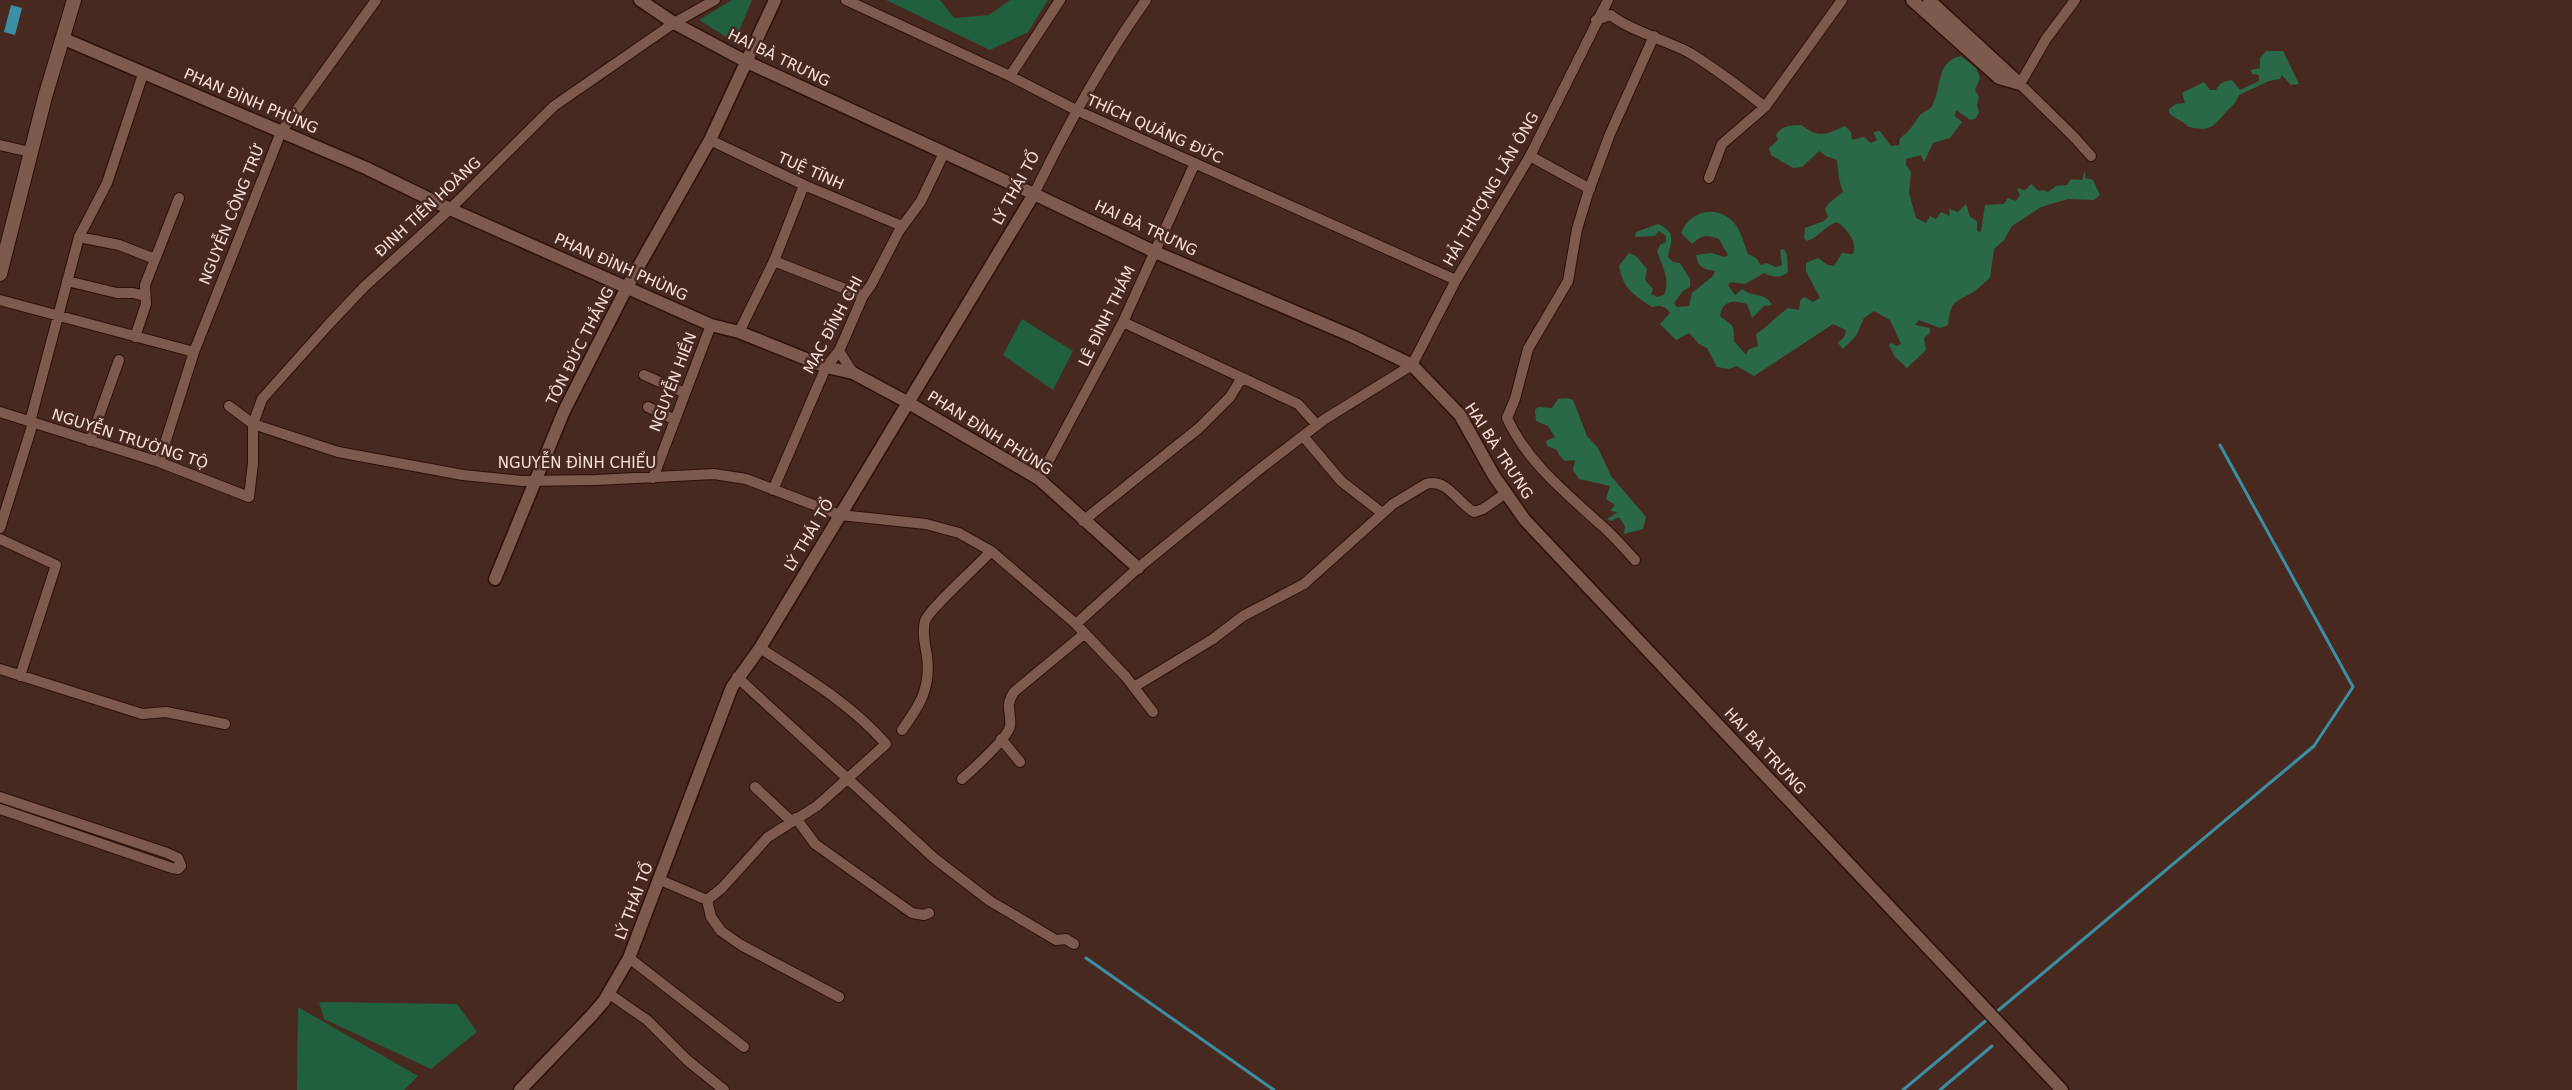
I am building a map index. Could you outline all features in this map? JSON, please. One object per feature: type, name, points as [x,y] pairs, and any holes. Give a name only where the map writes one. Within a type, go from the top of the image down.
[{"type":"main road","points":[[0,274],[30,152],[74,0]]},
{"type":"street","name":"NGUYỄN CÔNG TRỨ","points":[[159,462],[194,352],[281,132],[376,0]]},
{"type":"street","name":"HAI BÀ TRƯNG","points":[[640,0],[674,23],[746,62],[1034,194],[1155,252],[1352,336],[1412,365],[1460,415],[1506,493],[1525,520],[2062,1090]]},
{"type":"street","name":"ĐINH TIÊN HOÀNG","points":[[249,497],[253,463],[253,424],[262,399],[364,287],[450,209],[554,106],[674,23],[715,0]]},
{"type":"street","name":"TÔN ĐỨC THẮNG","points":[[496,579],[564,411],[627,287],[710,140],[775,0]]},
{"type":"street","name":"THÍCH QUẢNG ĐỨC","points":[[846,0],[1010,76],[1076,110],[1456,280]]},
{"type":"street","points":[[1010,76],[1060,0]]},
{"type":"street","name":"LÝ THÁI TỔ","points":[[520,1090],[576,1034],[608,993],[629,958],[737,678],[760,648],[1034,194],[1076,110],[1113,47],[1146,0]]},
{"type":"street","name":"HẢI THƯỢNG LÃN ÔNG","points":[[1412,365],[1456,280],[1530,156],[1596,20],[1608,0]]},
{"type":"street","points":[[1709,178],[1722,144],[1765,107],[1842,0]]},
{"type":"street","points":[[1912,0],[1999,78],[2020,84]]},
{"type":"street","points":[[1928,0],[2020,84],[2074,136],[2091,156]]},
{"type":"street","points":[[2020,84],[2046,39],[2075,0]]},
{"type":"street","points":[[1596,20],[1611,15],[1618,22],[1654,36],[1690,54],[1725,76],[1765,107]]},
{"type":"street","points":[[1635,560],[1602,525],[1548,476],[1518,439],[1507,418],[1515,399],[1528,348],[1568,281],[1577,229],[1590,189],[1610,134],[1654,36]]},
{"type":"street","name":"PHAN ĐÌNH PHÙNG","points":[[62,38],[366,168],[450,209],[711,325],[739,332],[826,366],[853,373],[907,402],[1039,479],[1083,521],[1138,568]]},
{"type":"street","points":[[0,528],[32,422],[79,237],[106,183],[143,74]]},
{"type":"street","name":"TUỆ TĨNH","points":[[710,140],[804,185],[902,226]]},
{"type":"street","points":[[0,145],[30,152]]},
{"type":"street","name":"MẠC ĐĨNH CHI","points":[[773,490],[826,366],[839,351],[863,296],[871,285],[902,226],[921,201],[944,153]]},
{"type":"street","points":[[1530,156],[1590,189]]},
{"type":"street","name":"LÊ ĐÌNH THÁM","points":[[1039,479],[1123,322],[1194,164]]},
{"type":"street","points":[[739,332],[774,261],[804,185]]},
{"type":"street","points":[[135,337],[146,304],[145,285],[179,198]]},
{"type":"street","points":[[79,237],[119,245],[155,259]]},
{"type":"street","points":[[774,261],[863,296]]},
{"type":"street","points":[[67,280],[117,293],[133,293],[145,296]]},
{"type":"street","points":[[0,300],[194,352]]},
{"type":"street","points":[[1123,322],[1192,353],[1240,379],[1298,404],[1317,426]]},
{"type":"street","name":"NGUYỄN HIỀN","points":[[653,478],[711,325]]},
{"type":"street","points":[[839,351],[853,373]]},
{"type":"street","points":[[90,442],[119,360]]},
{"type":"street","points":[[1076,624],[1138,568],[1303,436],[1412,365]]},
{"type":"street","points":[[644,375],[686,393]]},
{"type":"street","points":[[1083,521],[1200,428],[1230,397],[1240,379]]},
{"type":"street","name":"NGUYỄN ĐÌNH CHIỂU","points":[[229,406],[253,424],[338,452],[463,475],[509,481],[653,478],[714,474],[746,479],[840,515]]},
{"type":"street","points":[[648,407],[675,420]]},
{"type":"street","name":"NGUYỄN TRƯỜNG TỘ","points":[[0,412],[90,442],[159,462],[249,497]]},
{"type":"street","points":[[1303,436],[1341,481],[1382,513]]},
{"type":"street","points":[[1134,687],[1213,639],[1243,616],[1304,584],[1392,504],[1432,482],[1444,486],[1474,512],[1483,509],[1506,493]]},
{"type":"street","points":[[840,515],[926,524],[959,533],[991,552],[1076,624],[1134,687],[1153,712]]},
{"type":"street","points":[[0,539],[56,565],[20,676]]},
{"type":"street","points":[[902,730],[922,702],[926,687],[928,668],[924,636],[925,621],[936,606],[991,552]]},
{"type":"street","points":[[962,779],[982,761],[1010,726],[1009,701],[1014,692],[1084,634]]},
{"type":"street","points":[[707,900],[722,888],[768,837],[817,806],[886,744],[866,721],[842,701],[760,648]]},
{"type":"street","points":[[0,669],[142,714],[166,712],[225,724]]},
{"type":"street","points":[[737,678],[934,858],[990,901],[1056,940],[1066,939],[1074,944]]},
{"type":"street","points":[[1001,739],[1020,762]]},
{"type":"street","points":[[755,787],[794,820],[815,844],[830,856],[912,913],[918,915],[929,913]]},
{"type":"street","points":[[0,797],[167,853],[178,858],[181,866],[172,868],[0,809]]},
{"type":"street","points":[[80,836],[85,825]]},
{"type":"street","points":[[660,880],[707,900]]},
{"type":"street","points":[[707,900],[712,917],[721,931],[741,946],[839,996]]},
{"type":"street","points":[[629,958],[744,1047]]},
{"type":"street","points":[[608,993],[647,1020],[687,1060],[724,1090]]},
{"type":"green space","points":[[732,0],[752,0],[733,41],[699,20]]},
{"type":"green space","points":[[886,0],[940,0],[954,18],[989,15],[1010,0],[1048,0],[1028,32],[990,50]]},
{"type":"green space","points":[[2266,51],[2283,51],[2299,84],[2291,85],[2282,75],[2280,79],[2269,81],[2239,95],[2234,104],[2218,121],[2203,129],[2189,127],[2169,113],[2169,109],[2176,104],[2185,103],[2182,93],[2204,82],[2210,90],[2216,90],[2223,83],[2232,80],[2240,90],[2259,81],[2259,75],[2252,74],[2251,70],[2260,68],[2260,58]]},
{"type":"green space","points":[[1961,56],[1976,68],[1980,78],[1975,90],[1979,97],[1977,105],[1979,113],[1975,119],[1970,120],[1956,110],[1955,116],[1962,122],[1950,138],[1933,143],[1924,162],[1921,155],[1906,159],[1906,165],[1911,172],[1909,193],[1916,218],[1926,223],[1930,216],[1936,219],[1941,212],[1950,216],[1949,209],[1958,212],[1966,204],[1970,217],[1977,221],[1977,231],[1981,232],[1985,205],[2004,204],[2008,198],[2016,201],[2020,195],[2017,188],[2025,190],[2031,184],[2039,191],[2048,192],[2056,186],[2067,185],[2071,179],[2082,180],[2085,170],[2085,178],[2093,180],[2100,195],[2094,200],[2068,199],[2041,207],[2012,226],[2004,240],[1994,249],[1990,278],[1975,291],[1955,303],[1951,310],[1948,325],[1940,328],[1919,320],[1915,325],[1930,328],[1930,333],[1924,338],[1926,350],[1907,368],[1895,357],[1889,345],[1891,343],[1897,346],[1901,344],[1890,320],[1874,311],[1864,318],[1856,336],[1843,349],[1838,343],[1845,336],[1846,330],[1833,324],[1754,376],[1737,366],[1729,369],[1717,367],[1707,348],[1699,344],[1689,333],[1676,340],[1660,324],[1670,313],[1665,307],[1652,307],[1626,286],[1619,266],[1629,253],[1636,256],[1647,269],[1645,280],[1653,289],[1651,294],[1657,297],[1664,295],[1667,284],[1657,251],[1660,245],[1666,242],[1666,236],[1659,231],[1655,236],[1635,237],[1636,232],[1658,224],[1664,227],[1670,234],[1671,241],[1668,257],[1673,262],[1680,263],[1690,279],[1690,287],[1683,291],[1674,303],[1677,307],[1689,306],[1692,293],[1713,276],[1715,271],[1702,267],[1698,263],[1696,255],[1711,253],[1725,257],[1728,255],[1719,239],[1704,236],[1692,244],[1681,233],[1689,221],[1701,213],[1716,212],[1730,219],[1739,231],[1748,254],[1756,258],[1761,265],[1766,263],[1776,267],[1782,265],[1780,250],[1784,249],[1787,255],[1788,272],[1782,276],[1770,276],[1764,273],[1745,284],[1731,282],[1728,285],[1735,295],[1742,289],[1766,298],[1772,305],[1764,306],[1752,318],[1747,304],[1729,302],[1723,307],[1720,316],[1732,326],[1734,341],[1746,355],[1748,350],[1758,346],[1756,334],[1788,308],[1799,310],[1800,301],[1804,297],[1813,302],[1820,298],[1806,271],[1806,263],[1818,258],[1828,265],[1834,266],[1842,253],[1853,254],[1854,249],[1851,236],[1837,222],[1807,241],[1804,238],[1805,228],[1824,221],[1828,217],[1825,209],[1829,203],[1843,192],[1839,179],[1837,160],[1819,151],[1802,167],[1793,168],[1771,155],[1769,148],[1778,140],[1776,135],[1784,127],[1791,126],[1802,125],[1813,132],[1823,134],[1845,126],[1851,132],[1852,140],[1864,137],[1871,143],[1877,140],[1873,132],[1880,131],[1891,146],[1899,145],[1900,138],[1909,130],[1920,115],[1932,106],[1940,77],[1947,64]]},
{"type":"green space","points":[[1022,319],[1073,351],[1053,390],[1003,355]]},
{"type":"green space","points":[[1567,398],[1573,400],[1587,436],[1598,448],[1611,476],[1646,517],[1643,529],[1624,534],[1625,526],[1619,517],[1611,521],[1607,519],[1618,512],[1610,511],[1615,505],[1606,499],[1610,486],[1579,479],[1573,470],[1575,460],[1565,461],[1557,450],[1547,446],[1546,441],[1555,437],[1548,426],[1536,421],[1535,410],[1538,407],[1552,408],[1558,399]]},
{"type":"green space","points":[[319,1002],[457,1004],[477,1032],[431,1069],[324,1019]]},
{"type":"green space","points":[[298,1007],[418,1076],[404,1090],[297,1090]]},
{"type":"water","points":[[11,5],[22,8],[15,35],[4,32]]},
{"type":"waterway","points":[[1994,1014],[2314,746],[2353,687],[2220,445]]},
{"type":"waterway","points":[[1086,958],[1274,1090]]},
{"type":"waterway","points":[[1903,1090],[1989,1018]]},
{"type":"waterway","points":[[1940,1090],[1992,1046]]}]
